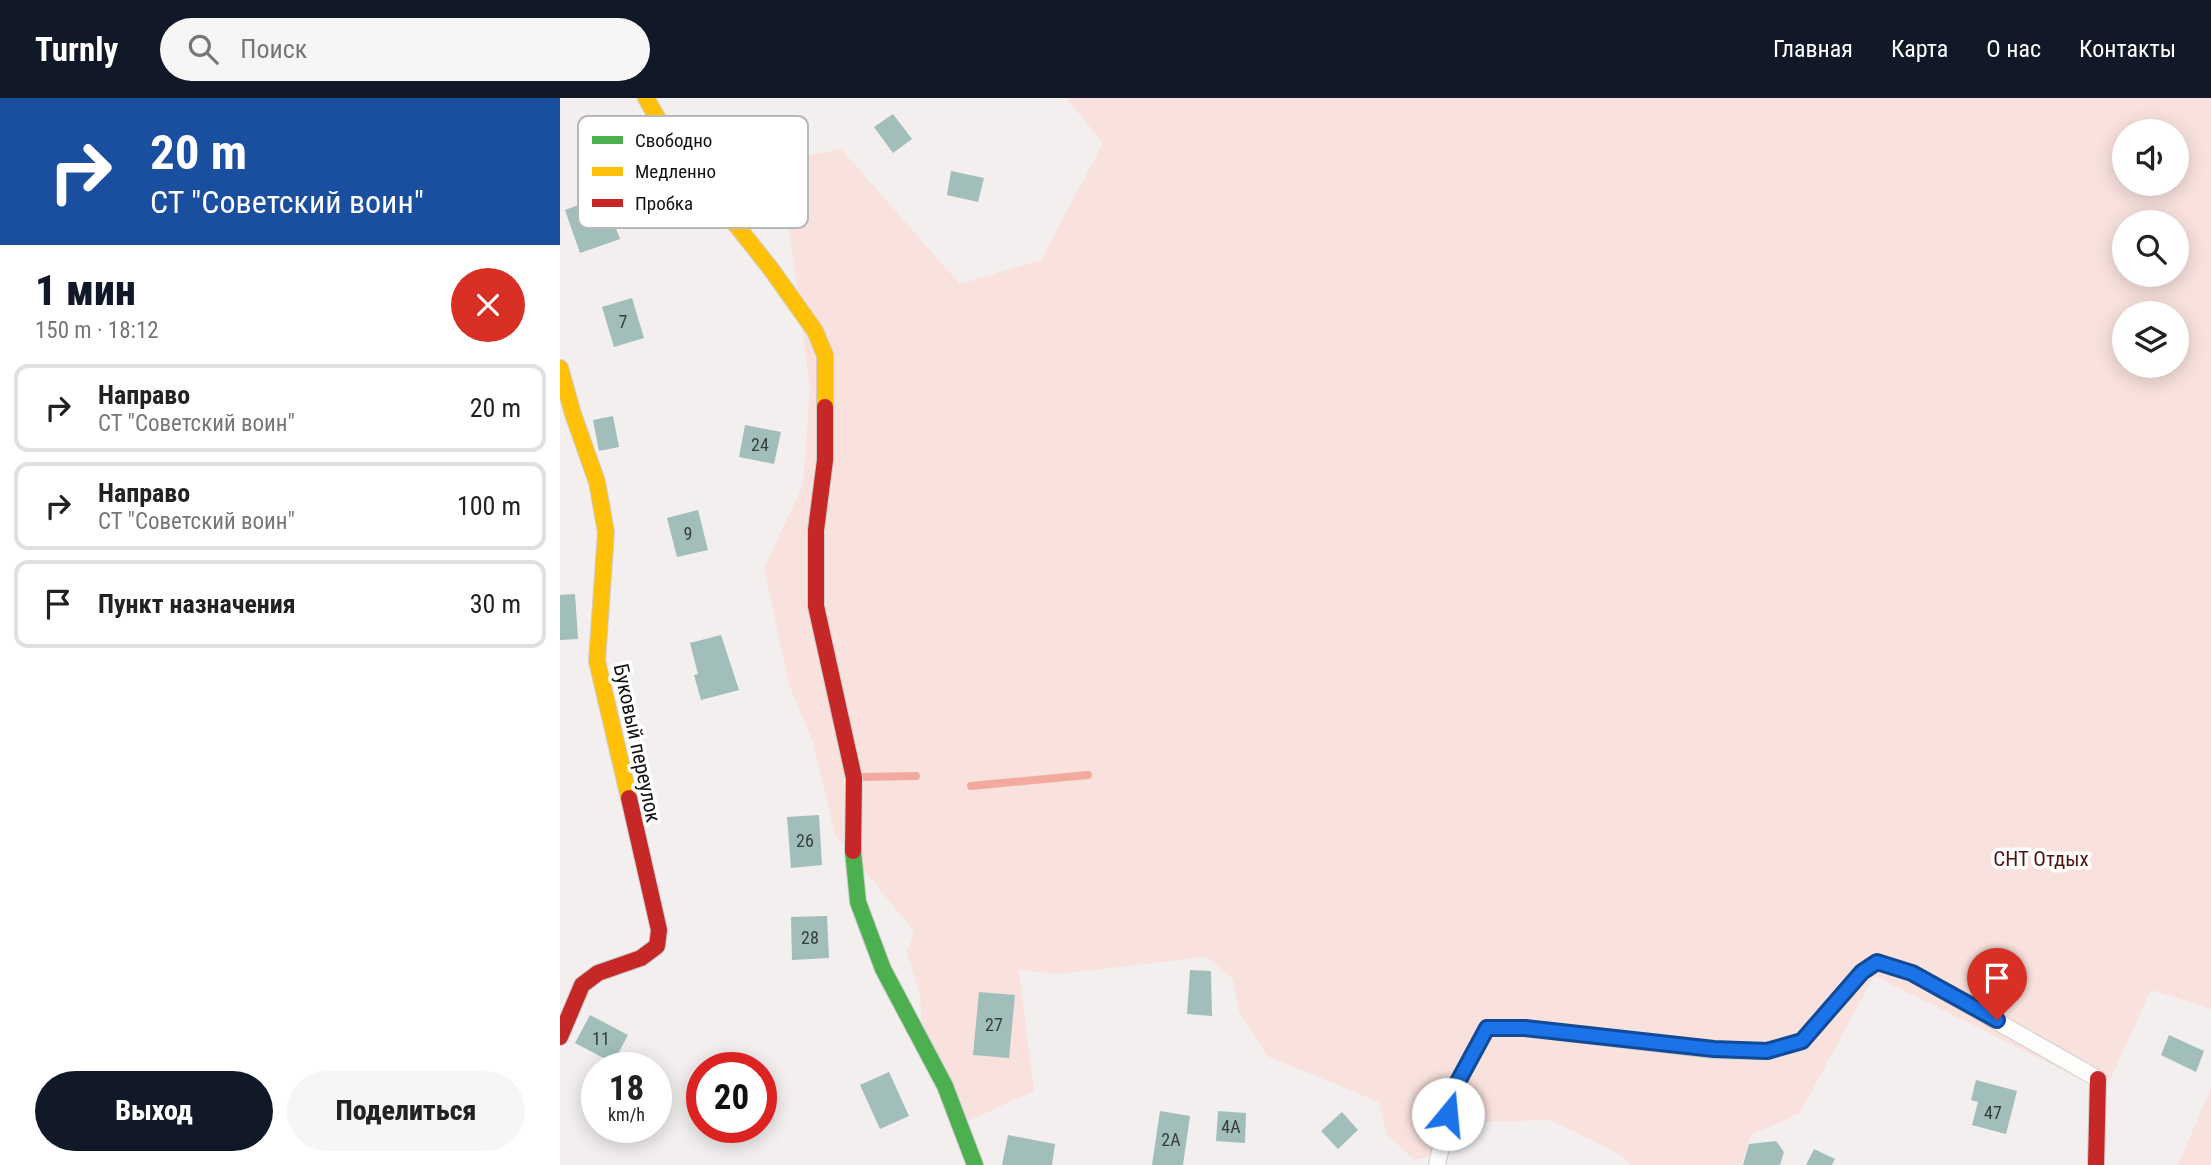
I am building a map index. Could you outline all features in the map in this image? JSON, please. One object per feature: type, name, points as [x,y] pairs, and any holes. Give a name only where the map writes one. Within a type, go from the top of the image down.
[{"type":"street","points":[[646,98],[656,116]]},
{"type":"street","points":[[739,228],[815,331],[825,355],[825,460],[816,530],[816,606],[854,778],[853,846],[858,901],[883,969],[945,1086],[975,1165]]},
{"type":"street","name":"Буковый переулок","points":[[560,368],[597,482],[606,532],[597,662],[659,930],[657,946],[642,958],[598,973],[582,985],[560,1037]]},
{"type":"street","points":[[2096,1165],[2098,1079]]},
{"type":"lane","points":[[1437,1165],[1454,1089],[1487,1028],[1525,1028],[1714,1049],[1767,1051],[1802,1041],[1862,972],[1877,962],[1912,973],[2098,1079]]},
{"type":"green space","name":"СНТ Отдых","points":[[1066,98],[2211,98],[2211,1009],[2151,990],[2105,1091],[1874,976],[1800,1113],[1751,1135],[1741,1165],[1631,1165],[1621,1155],[1550,1120],[1480,1122],[1443,1153],[1415,1160],[1387,1135],[1379,1102],[1267,1056],[1239,1011],[1233,979],[1206,957],[1057,974],[1019,970],[1034,1091],[960,1125],[923,1043],[920,996],[907,952],[914,932],[835,834],[812,740],[789,685],[764,568],[803,485],[810,389],[789,228],[808,228],[808,155],[841,149],[960,284],[1041,260],[1103,143]]},
{"type":"green space","points":[[2211,1088],[2211,1165],[2178,1165]]},
{"type":"building","points":[[893,114],[912,139],[893,153],[874,127]]},
{"type":"building","points":[[951,171],[984,178],[978,202],[947,195]]},
{"type":"building","points":[[578,205],[578,228],[616,228],[620,239],[580,253],[565,210]]},
{"type":"building","points":[[632,298],[644,338],[614,347],[602,307]]},
{"type":"building","points":[[613,416],[619,447],[599,451],[593,420]]},
{"type":"building","points":[[745,425],[781,432],[774,464],[739,457]]},
{"type":"building","points":[[698,510],[708,550],[677,557],[667,518]]},
{"type":"building","points":[[575,594],[578,639],[560,640],[560,595]]},
{"type":"building","points":[[721,635],[739,690],[701,700],[694,675],[698,674],[690,643]]},
{"type":"building","points":[[819,815],[822,865],[791,868],[787,817]]},
{"type":"building","points":[[827,916],[829,958],[792,960],[791,917]]},
{"type":"building","points":[[1190,970],[1211,971],[1212,1016],[1187,1014]]},
{"type":"building","points":[[979,992],[1015,995],[1009,1058],[973,1055]]},
{"type":"building","points":[[590,1015],[628,1035],[619,1052],[592,1052],[575,1043]]},
{"type":"building","points":[[2169,1035],[2204,1051],[2196,1072],[2161,1055]]},
{"type":"building","points":[[889,1072],[909,1116],[880,1129],[860,1085]]},
{"type":"building","points":[[1976,1080],[2017,1091],[2006,1134],[1972,1125],[1978,1102],[1971,1100]]},
{"type":"building","points":[[1160,1111],[1190,1116],[1183,1165],[1152,1165]]},
{"type":"building","points":[[1218,1111],[1246,1113],[1245,1143],[1216,1141]]},
{"type":"building","points":[[1342,1112],[1358,1130],[1338,1149],[1321,1131]]},
{"type":"building","points":[[1008,1135],[1055,1144],[1052,1165],[1002,1165]]},
{"type":"building","points":[[1776,1141],[1784,1152],[1780,1165],[1743,1165],[1749,1144]]},
{"type":"building","points":[[1814,1149],[1835,1159],[1832,1165],[1806,1165]]},
{"type":"waterway","points":[[971,786],[1088,775]]},
{"type":"waterway","points":[[863,777],[916,776]]},
{"type":"traffic: fast","points":[[853,851],[858,902],[883,969],[945,1086],[975,1165]]},
{"type":"traffic: slow","points":[[646,98],[656,116]]},
{"type":"traffic: slow","points":[[739,228],[815,331],[825,355],[825,407]]},
{"type":"traffic: slow","points":[[560,368],[597,482],[606,532],[597,661],[629,798]]},
{"type":"traffic: jam","points":[[825,407],[825,460],[816,530],[816,606],[854,778],[853,851]]},
{"type":"traffic: jam","points":[[560,1037],[582,985],[598,973],[641,958],[657,946],[659,930],[629,798]]},
{"type":"traffic: jam","points":[[2096,1165],[2098,1079]]},
{"type":"route","points":[[1448,1114],[1454,1089],[1487,1028],[1525,1028],[1714,1049],[1767,1051],[1802,1041],[1862,972],[1877,962],[1912,973],[1997,1020]]}]
